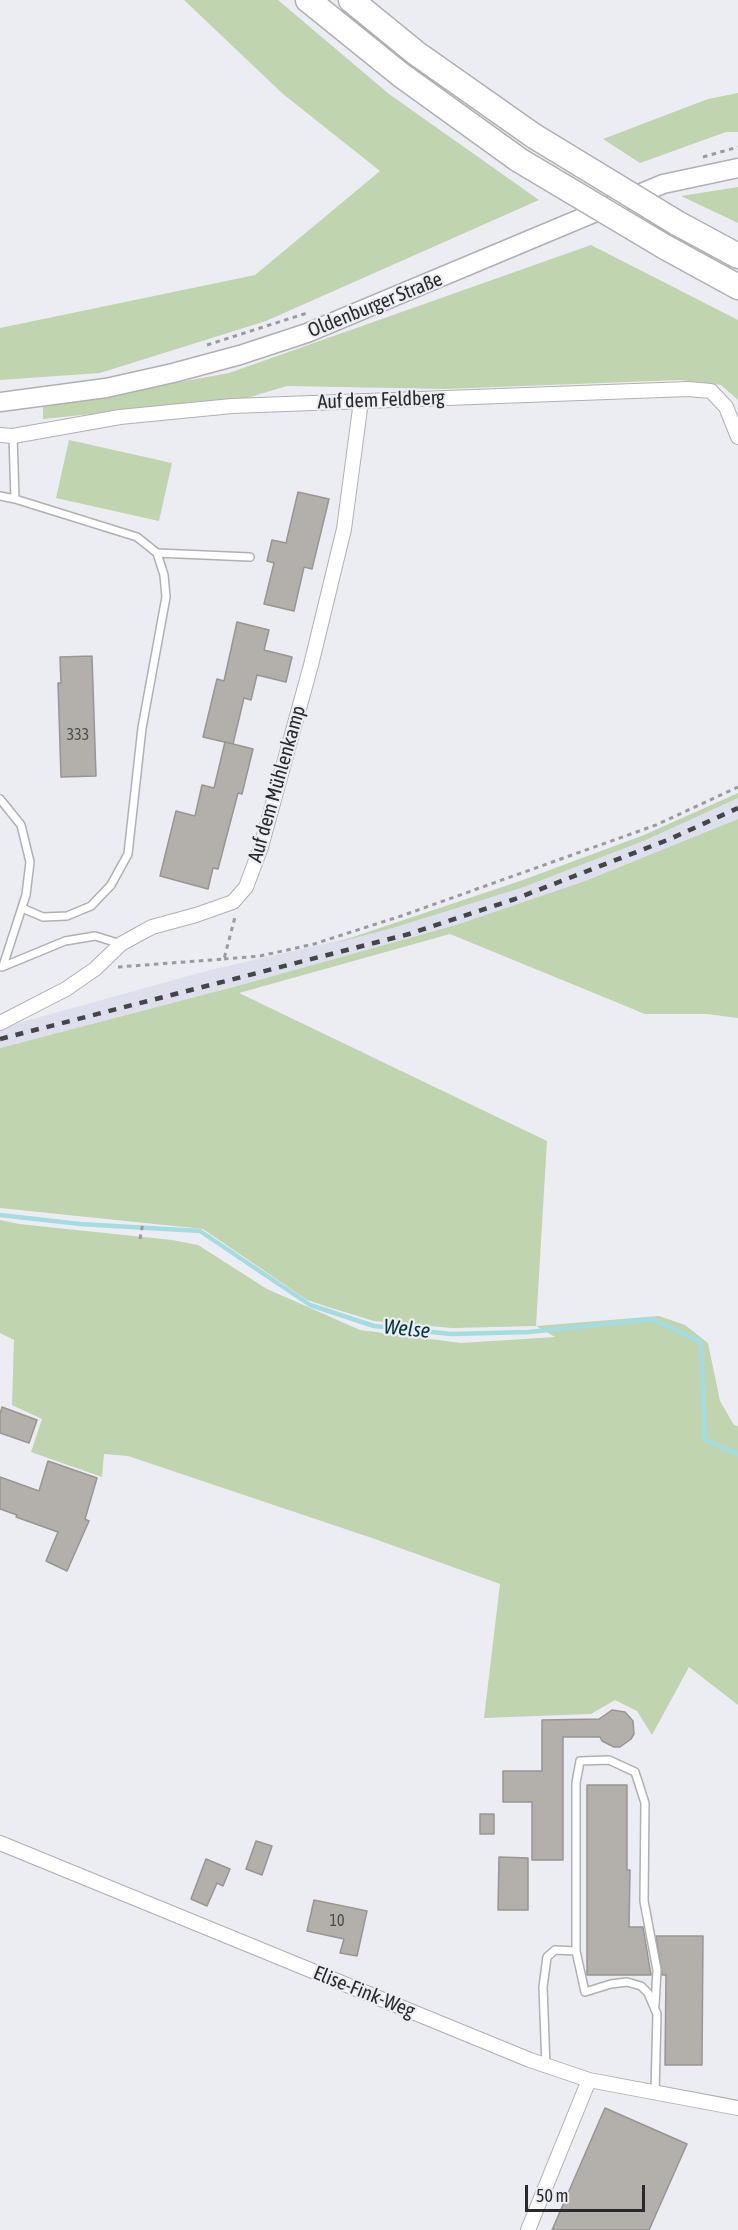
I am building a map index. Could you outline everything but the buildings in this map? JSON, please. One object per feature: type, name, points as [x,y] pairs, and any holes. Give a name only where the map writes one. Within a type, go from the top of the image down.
[{"type":"highway","points":[[308,0],[401,75],[519,160],[665,247],[738,287]]},
{"type":"highway","points":[[351,0],[416,53],[534,136],[677,223],[738,256]]},
{"type":"main road","name":"Oldenburger Straße","points":[[0,402],[106,388],[240,355],[307,333],[663,184],[738,168]]},
{"type":"street","name":"Auf dem Feldberg","points":[[7,435],[120,417],[232,406],[688,388],[711,391],[726,407],[738,436]]},
{"type":"street","name":"Auf dem Mühlenkamp","points":[[241,893],[246,887],[261,847],[314,654],[344,528],[362,401]]},
{"type":"street","points":[[0,1023],[66,989],[95,969],[121,944],[152,927],[233,902],[241,893]]},
{"type":"street","name":"Elise-Fink-Weg","points":[[0,1843],[546,2066],[589,2080],[738,2108]]},
{"type":"street","points":[[528,2230],[589,2080]]},
{"type":"lane","points":[[7,435],[15,499]]},
{"type":"lane","points":[[0,496],[137,537],[157,553],[164,574],[166,597],[142,728],[128,854],[111,885],[91,906],[67,916],[43,917],[22,908]]},
{"type":"lane","points":[[157,553],[250,557]]},
{"type":"lane","points":[[0,799],[21,825],[30,862],[26,895],[1,967]]},
{"type":"lane","points":[[1,967],[66,941],[95,936],[121,944]]},
{"type":"lane","points":[[655,2005],[641,1986],[627,1982],[585,1992],[576,1951],[576,1783],[580,1761],[609,1760],[635,1772],[645,1803],[644,1901],[657,1970],[655,2092]]},
{"type":"lane","points":[[546,2066],[543,1987],[546,1957],[555,1950],[576,1951]]},
{"type":"path","points":[[202,346],[311,312]]},
{"type":"path","points":[[95,969],[260,956],[314,944],[530,872],[656,825],[738,787]]},
{"type":"path","points":[[224,959],[241,893]]},
{"type":"path","points":[[141,1239],[143,1222]]},
{"type":"shaded area","points":[[738,798],[738,819],[585,881],[456,925],[237,986],[0,1048],[0,1028],[210,970],[393,928],[524,887],[646,840]]},
{"type":"green space","points":[[184,0],[278,0],[389,94],[539,200],[266,321],[100,373],[0,380],[0,328],[255,275],[380,171],[283,94]]},
{"type":"green space","points":[[738,93],[738,132],[726,132],[640,163],[603,139],[708,99]]},
{"type":"green space","points":[[738,187],[738,223],[681,196]]},
{"type":"green space","points":[[591,245],[738,320],[738,400],[721,385],[680,380],[445,389],[287,386],[247,398],[43,419],[43,407],[229,373]]},
{"type":"green space","points":[[69,440],[172,463],[159,521],[56,498]]},
{"type":"green space","points":[[738,793],[738,798],[646,840],[524,887],[393,928],[335,943],[520,881],[644,835]]},
{"type":"green space","points":[[738,819],[738,1018],[707,1014],[645,1014],[450,934],[239,993],[547,1141],[536,1326],[452,1328],[374,1321],[307,1300],[203,1229],[0,1208],[0,1048],[237,986],[456,925],[585,881]]},
{"type":"green space","points":[[0,1220],[198,1245],[267,1289],[360,1330],[461,1343],[555,1337],[536,1326],[659,1316],[685,1325],[708,1343],[720,1401],[734,1425],[738,1426],[738,1705],[689,1667],[652,1735],[637,1711],[615,1700],[591,1714],[484,1718],[500,1584],[372,1538],[128,1456],[104,1454],[102,1477],[31,1452],[42,1419],[12,1405],[14,1340],[0,1333]]},
{"type":"waterway","name":"Welse","points":[[0,1215],[80,1224],[200,1231],[310,1305],[374,1326],[451,1334],[529,1332],[652,1319],[701,1342],[705,1440],[738,1454]]},
{"type":"railway","points":[[0,1039],[409,934],[515,899],[670,839],[738,808]]}]
